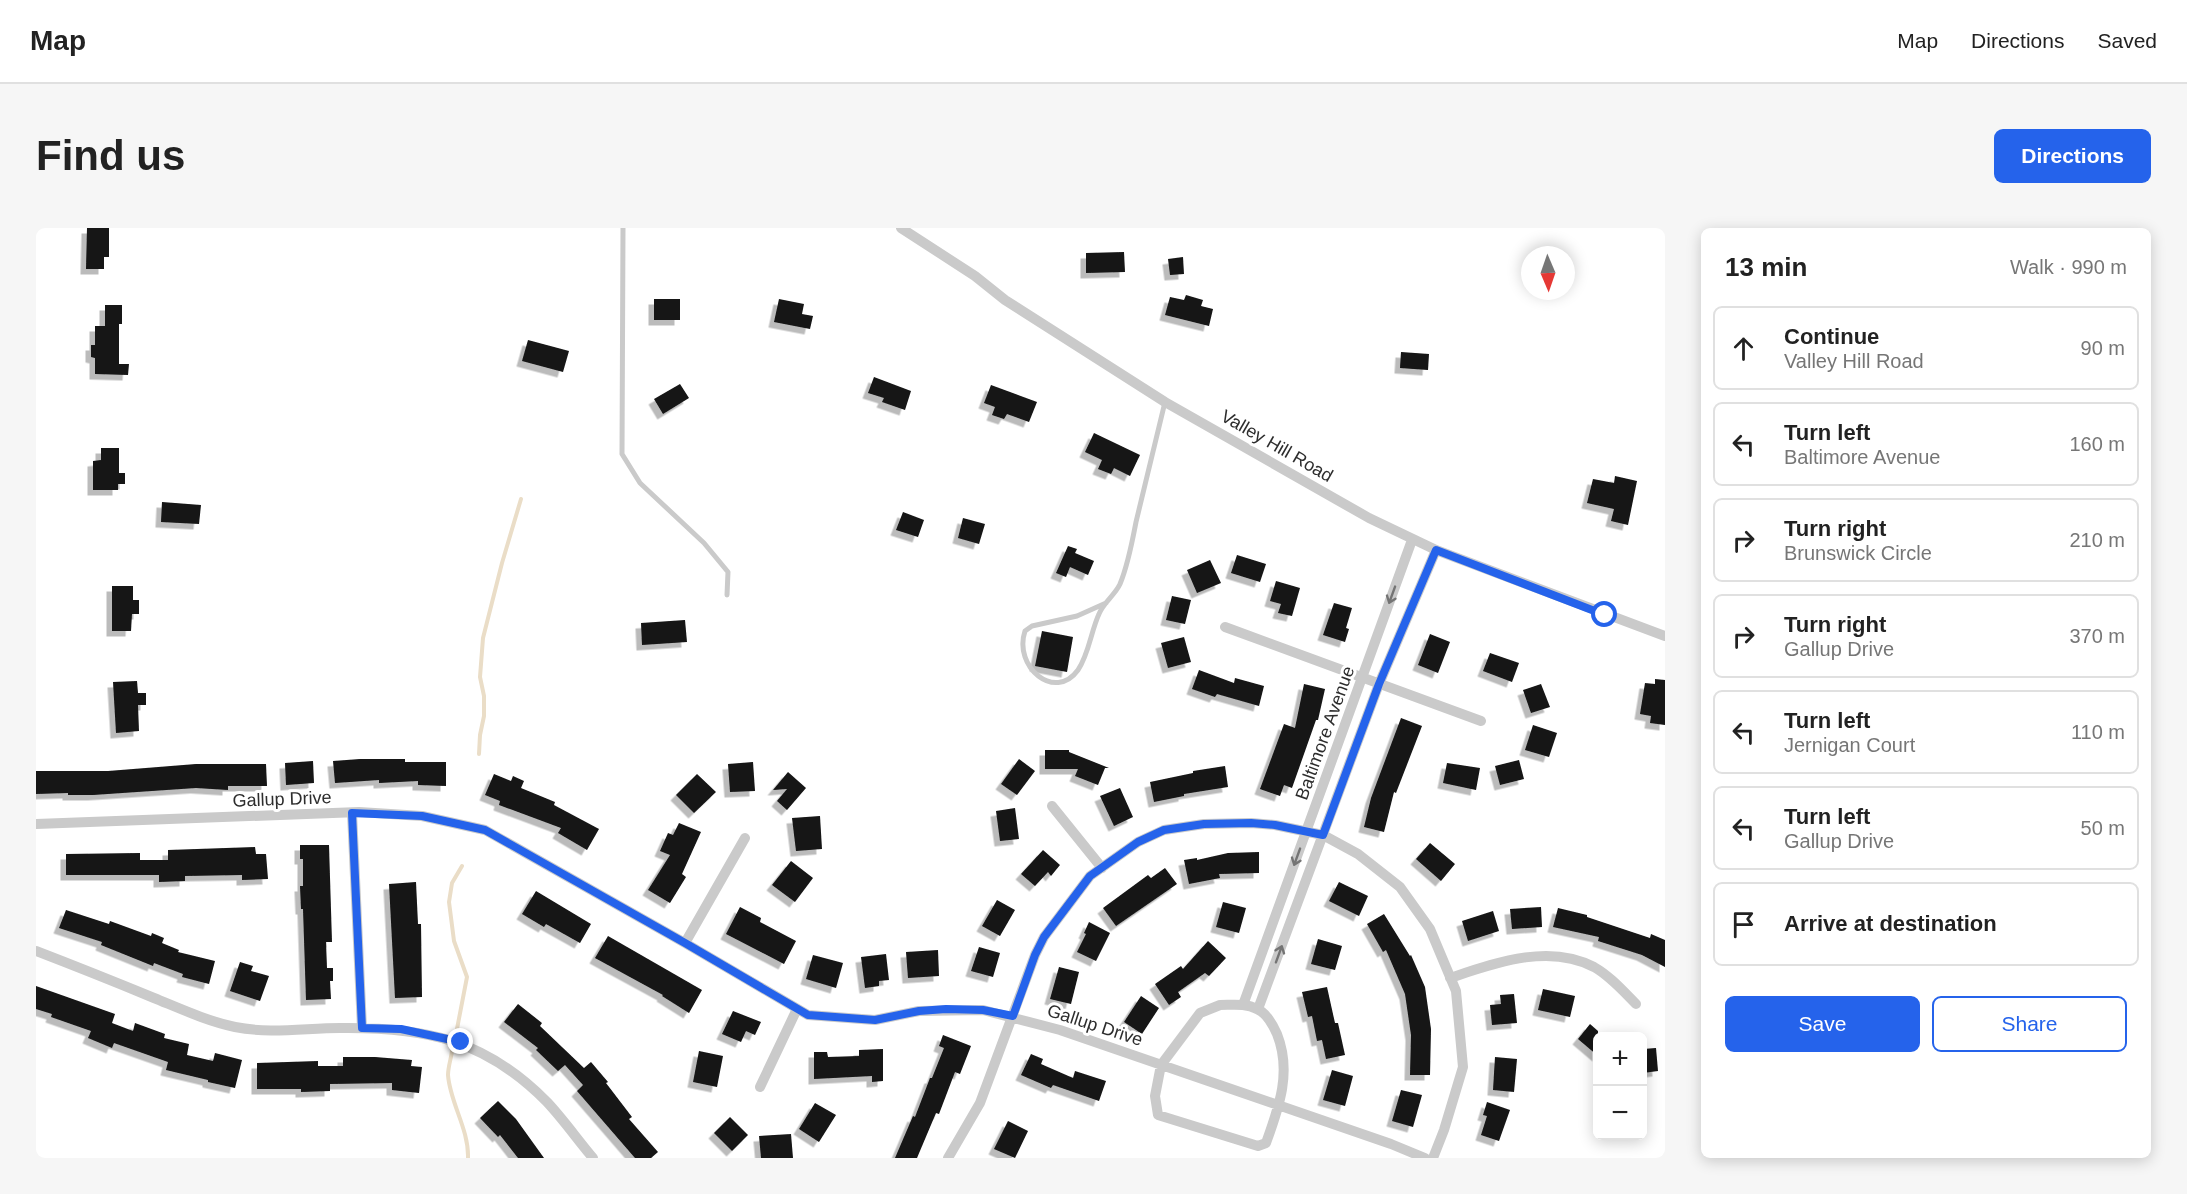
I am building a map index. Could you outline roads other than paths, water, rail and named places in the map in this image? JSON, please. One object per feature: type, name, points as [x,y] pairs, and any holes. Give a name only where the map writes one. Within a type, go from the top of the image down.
[{"type":"street","name":"Valley Hill Road","points":[[901,228],[975,276],[1005,300],[1165,402],[1369,518],[1436,550],[1665,636]]},
{"type":"street","name":"Baltimore Avenue","points":[[1243,1005],[1412,540]]},
{"type":"street","name":"Baltimore Avenue","points":[[1258,1009],[1379,684],[1436,550]]},
{"type":"street","points":[[1225,627],[1481,721]]},
{"type":"street","points":[[1052,806],[1102,868]]},
{"type":"street","points":[[352,813],[362,1028]]},
{"type":"street","name":"Gallup Drive","points":[[36,824],[352,813],[422,816],[485,830],[808,1015],[875,1020],[919,1011],[946,1009],[983,1010],[1013,1016],[1060,1030],[1425,1158]]},
{"type":"street","points":[[948,1158],[980,1103],[1035,955],[1044,937],[1090,876],[1138,842],[1164,830],[1204,824],[1251,823],[1275,825],[1323,835],[1358,854],[1400,887],[1430,929],[1456,991],[1463,1067],[1433,1158]]},
{"type":"street","points":[[685,943],[745,838]]},
{"type":"street","points":[[36,951],[206,1018],[237,1027],[401,1029],[461,1042],[510,1071],[546,1102],[593,1158]]},
{"type":"street","points":[[1450,978],[1497,962],[1535,956],[1564,957],[1594,967],[1636,1004]]},
{"type":"street","points":[[1220,1005],[1243,1005],[1258,1009],[1273,1023],[1284,1061],[1280,1106],[1266,1143],[1258,1146],[1158,1114],[1155,1096],[1161,1065],[1200,1013],[1220,1005]]},
{"type":"street","points":[[760,1087],[797,1009]]},
{"type":"lane","points":[[623,228],[622,454],[640,483],[704,543],[728,572],[728,595]]},
{"type":"lane","points":[[1106,603],[1077,616],[1032,626],[1025,631],[1022,650],[1034,674],[1056,682],[1070,678],[1079,668],[1099,611],[1106,603],[1119,586],[1165,402]]},
{"type":"waterway","points":[[479,754],[484,716],[484,696],[480,677],[483,638],[521,499]]},
{"type":"waterway","points":[[456,1034],[467,977],[454,941],[449,902],[452,883],[462,866]]},
{"type":"waterway","points":[[452,1051],[448,1072],[449,1085],[466,1137],[468,1158]]}]
